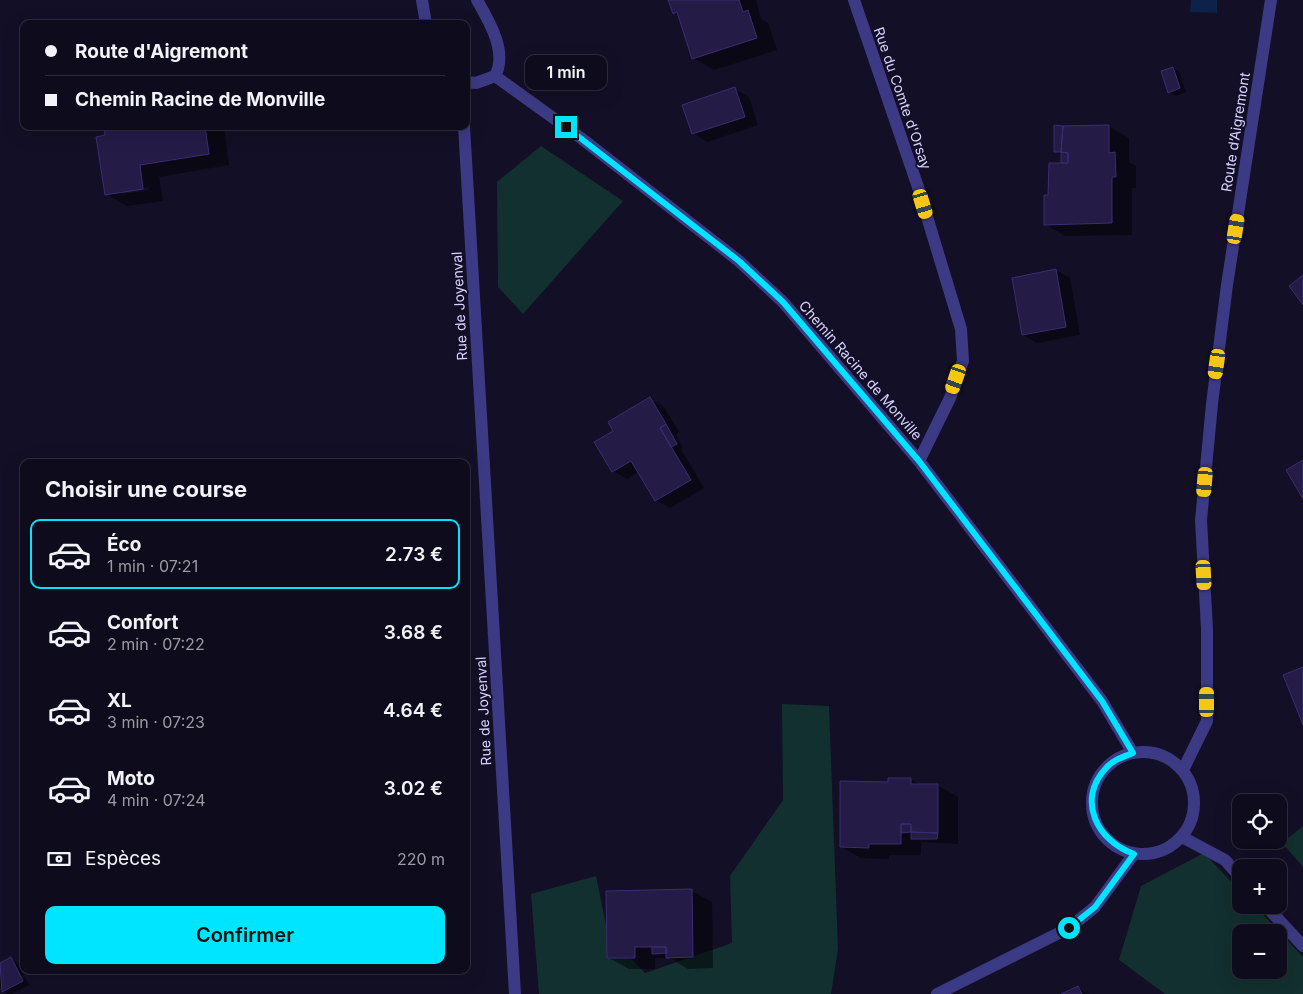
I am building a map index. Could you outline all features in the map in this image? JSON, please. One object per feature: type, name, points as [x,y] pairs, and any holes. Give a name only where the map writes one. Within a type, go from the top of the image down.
[{"type":"street","points":[[421,0],[425,20]]},
{"type":"street","points":[[470,82],[476,83],[495,76],[500,67],[498,45],[489,22],[477,0]]},
{"type":"street","name":"Rue du Comte d'Orsay","points":[[854,0],[918,186],[960,329],[963,361],[950,398],[919,461]]},
{"type":"street","name":"Route d’Aigremont","points":[[1182,770],[1207,720],[1207,629],[1201,520],[1212,404],[1227,285],[1271,0]]},
{"type":"street","name":"Chemin Racine de Monville","points":[[495,76],[581,138],[739,261],[783,302],[919,461],[1102,701],[1133,753]]},
{"type":"street","name":"Rue de Joyenval","points":[[464,130],[515,994]]},
{"type":"street","points":[[1151,752],[1169,759],[1182,770],[1193,791],[1193,816],[1182,837],[1168,848],[1151,854],[1134,854],[1119,849],[1102,833],[1093,812],[1092,796],[1097,781],[1106,768],[1118,759],[1133,753],[1151,752]]},
{"type":"street","points":[[1182,837],[1225,860],[1232,868]]},
{"type":"street","points":[[937,994],[1069,928],[1095,907],[1134,854]]},
{"type":"street","points":[[1273,914],[1303,946]]},
{"type":"green space","points":[[541,146],[623,201],[523,314],[498,287],[497,182]]},
{"type":"green space","points":[[782,704],[829,706],[838,949],[831,994],[539,994],[531,894],[596,876],[608,935],[645,973],[732,943],[730,876],[783,800]]},
{"type":"green space","points":[[1303,826],[1303,867],[1287,849],[1287,839]]},
{"type":"green space","points":[[1204,853],[1232,883],[1232,914],[1262,914],[1272,924],[1232,924],[1232,979],[1287,979],[1287,940],[1303,957],[1303,994],[1165,994],[1119,960],[1141,886]]},
{"type":"water","points":[[1191,0],[1217,0],[1217,13],[1190,12]]},
{"type":"building","points":[[668,0],[739,0],[743,12],[748,10],[757,38],[692,59],[677,12],[673,14]]},
{"type":"building","points":[[1173,67],[1180,88],[1168,93],[1161,71]]},
{"type":"building","points":[[735,87],[745,117],[692,134],[682,105]]},
{"type":"building","points":[[1054,125],[1063,126],[1061,152],[1054,152]]},
{"type":"building","points":[[1109,125],[1109,153],[1115,152],[1116,177],[1112,177],[1112,223],[1044,225],[1044,195],[1048,195],[1049,163],[1068,163],[1068,153],[1061,152],[1063,126]]},
{"type":"building","points":[[104,130],[206,130],[209,154],[140,165],[143,189],[105,195],[96,137],[105,135]]},
{"type":"building","points":[[1061,152],[1068,153],[1068,163],[1061,163]]},
{"type":"building","points":[[1056,269],[1066,327],[1022,335],[1012,278]]},
{"type":"building","points":[[1303,275],[1303,305],[1289,286]]},
{"type":"building","points":[[650,397],[666,424],[660,428],[691,480],[655,501],[631,461],[612,472],[594,442],[613,431],[608,422]]},
{"type":"building","points":[[666,424],[677,444],[671,447],[660,428]]},
{"type":"building","points":[[1303,460],[1303,499],[1286,470]]},
{"type":"building","points":[[1303,667],[1303,725],[1283,675]]},
{"type":"building","points":[[888,778],[911,778],[911,784],[938,784],[938,833],[911,832],[911,824],[901,824],[901,844],[869,844],[869,848],[840,847],[840,781],[888,782]]},
{"type":"building","points":[[901,824],[911,824],[911,832],[901,833]]},
{"type":"building","points":[[911,832],[938,833],[937,839],[911,839]]},
{"type":"building","points":[[692,889],[693,957],[666,958],[666,947],[635,947],[635,958],[607,958],[606,891]]},
{"type":"building","points":[[652,947],[666,947],[667,953],[652,954]]},
{"type":"building","points":[[11,957],[23,981],[2,992],[0,963]]},
{"type":"building","points":[[1078,986],[1082,994],[1061,994]]},
{"type":"route","points":[[566,127],[739,261],[783,302],[919,461],[1102,701],[1133,753],[1118,759],[1106,768],[1097,781],[1092,796],[1093,812],[1098,827],[1107,839],[1119,849],[1134,854],[1095,907],[1069,928]]}]
